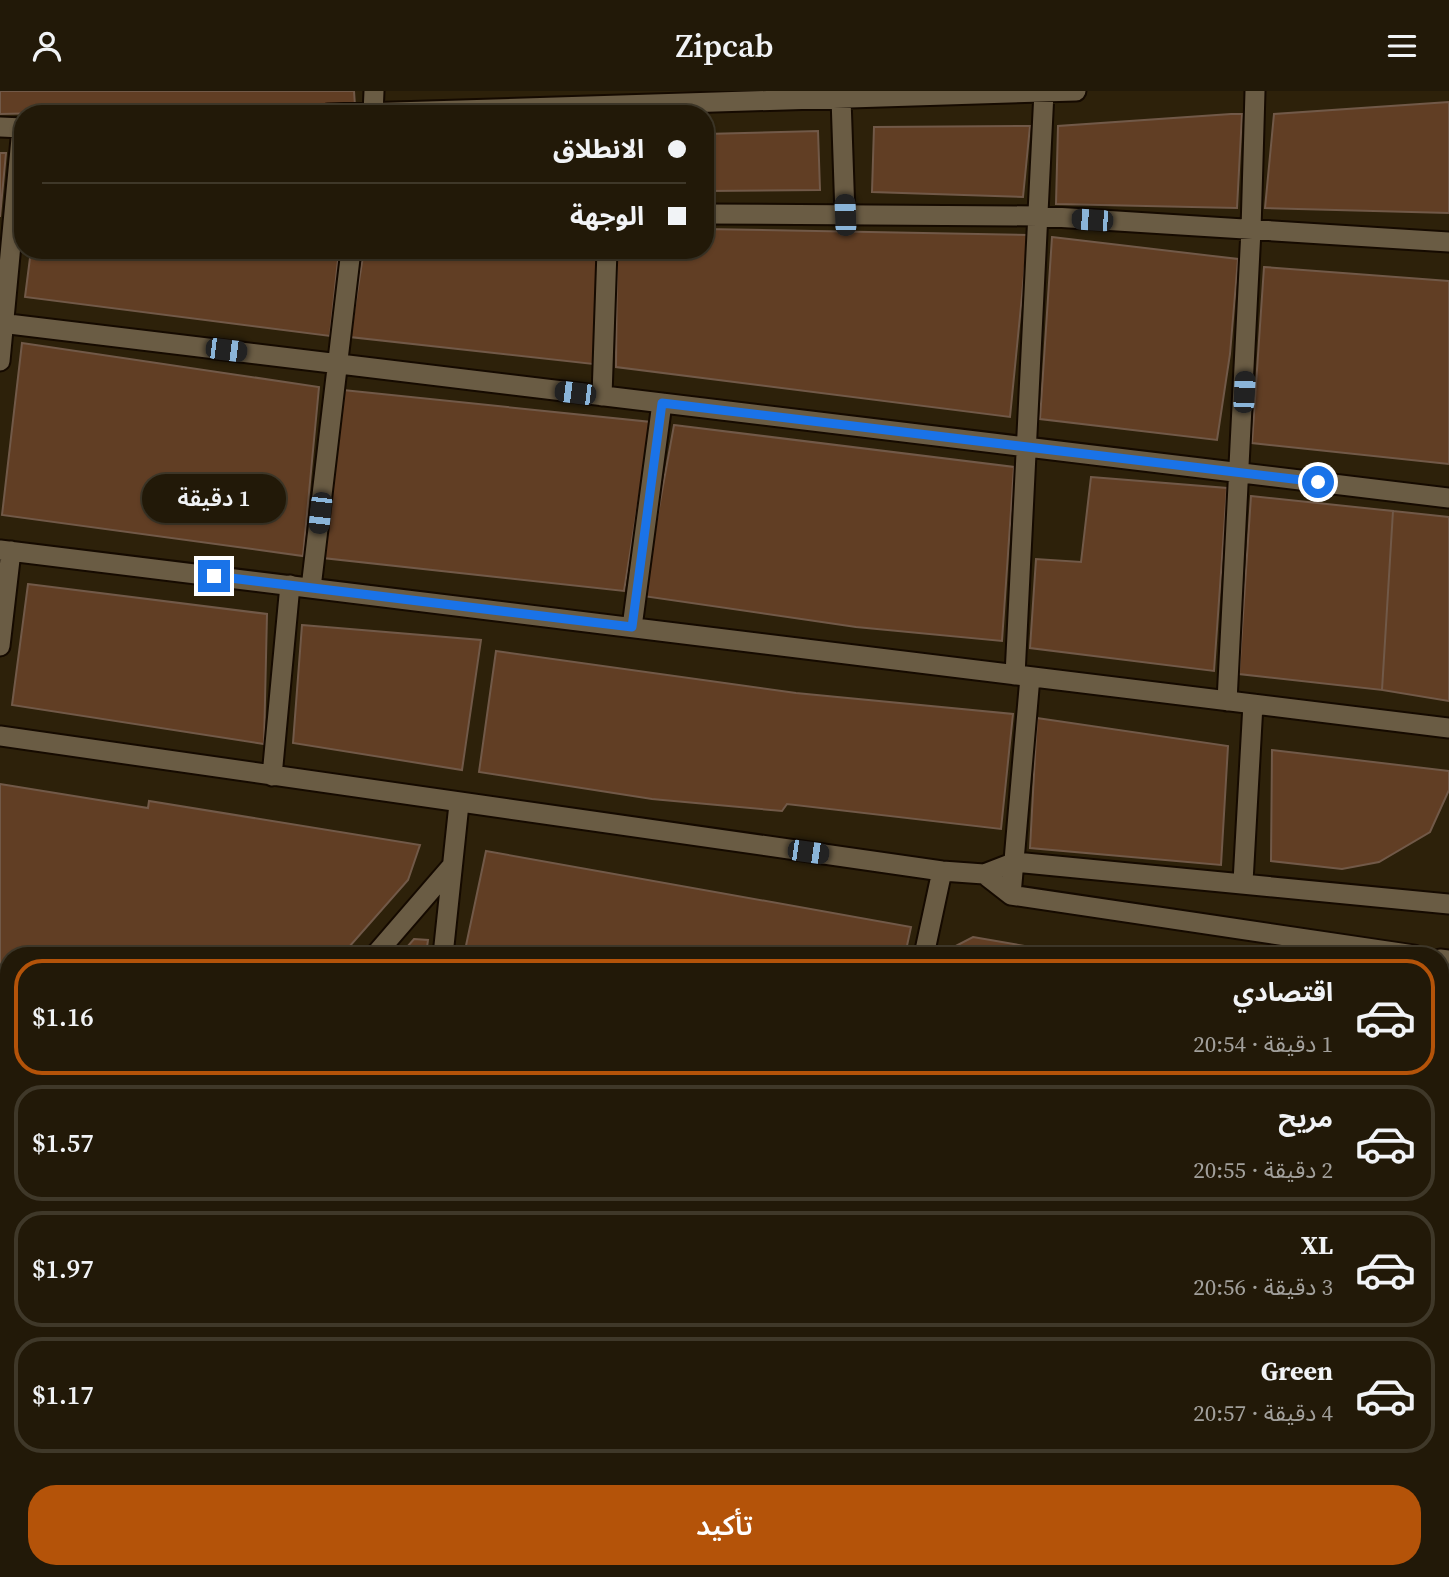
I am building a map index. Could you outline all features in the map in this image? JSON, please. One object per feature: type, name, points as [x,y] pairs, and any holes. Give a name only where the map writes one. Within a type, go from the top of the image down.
[{"type":"street","points":[[506,105],[637,97],[798,95],[841,98],[1076,91]]},
{"type":"street","points":[[1227,701],[1240,473],[1255,91]]},
{"type":"street","points":[[1011,895],[1015,862],[1027,447],[1044,92]]},
{"type":"street","points":[[841,98],[845,215]]},
{"type":"street","points":[[0,361],[14,206]]},
{"type":"street","points":[[714,214],[1038,216],[1449,242]]},
{"type":"street","points":[[311,588],[350,259]]},
{"type":"street","points":[[602,396],[607,259]]},
{"type":"street","points":[[2,323],[1449,498]]},
{"type":"street","points":[[632,627],[662,403]]},
{"type":"street","points":[[0,646],[6,550],[1449,728]]},
{"type":"street","points":[[272,776],[290,586]]},
{"type":"street","points":[[1243,882],[1253,704]]},
{"type":"street","points":[[0,736],[459,804],[942,871],[984,874],[1015,862],[1449,904]]},
{"type":"street","points":[[444,947],[459,804]]},
{"type":"street","points":[[382,947],[451,867]]},
{"type":"street","points":[[926,947],[942,871]]},
{"type":"street","points":[[984,874],[1011,895],[1360,947]]},
{"type":"building","points":[[0,91],[354,91],[355,105],[14,105],[14,114],[0,114]]},
{"type":"building","points":[[1449,102],[1449,213],[1265,208],[1274,114]]},
{"type":"building","points":[[1242,114],[1237,208],[1056,204],[1058,126]]},
{"type":"building","points":[[1030,126],[1023,197],[872,192],[874,127]]},
{"type":"building","points":[[818,131],[820,190],[714,191],[714,134]]},
{"type":"building","points":[[0,153],[6,153],[0,217]]},
{"type":"building","points":[[714,229],[1028,235],[1010,417],[616,367],[617,259],[714,259]]},
{"type":"building","points":[[1052,237],[1238,259],[1230,354],[1217,440],[1040,419]]},
{"type":"building","points":[[30,259],[338,259],[330,336],[25,297]]},
{"type":"building","points":[[363,259],[599,259],[593,364],[350,337]]},
{"type":"building","points":[[1264,267],[1449,281],[1449,464],[1252,443]]},
{"type":"building","points":[[22,343],[319,387],[303,556],[2,515]]},
{"type":"building","points":[[343,390],[651,422],[624,591],[323,558]]},
{"type":"building","points":[[674,425],[1014,467],[1002,641],[856,627],[643,596]]},
{"type":"building","points":[[1091,477],[1227,488],[1214,671],[1030,648],[1036,559],[1081,562]]},
{"type":"building","points":[[1251,496],[1393,511],[1382,690],[1239,674]]},
{"type":"building","points":[[1393,511],[1449,517],[1449,701],[1382,690]]},
{"type":"building","points":[[28,584],[267,614],[264,744],[12,705]]},
{"type":"building","points":[[302,625],[481,640],[462,770],[293,743]]},
{"type":"building","points":[[496,651],[796,693],[1013,714],[1001,829],[787,804],[782,811],[652,799],[479,772]]},
{"type":"building","points":[[1037,718],[1228,746],[1221,865],[1030,848]]},
{"type":"building","points":[[1272,750],[1449,771],[1449,790],[1430,832],[1379,862],[1342,869],[1271,861]]},
{"type":"building","points":[[0,784],[148,808],[149,801],[420,845],[408,880],[349,947],[0,947]]},
{"type":"building","points":[[486,851],[911,927],[907,947],[466,947]]},
{"type":"building","points":[[973,937],[1031,947],[954,947]]},
{"type":"building","points":[[414,939],[428,940],[427,947],[407,947]]},
{"type":"route","points":[[214,576],[632,627],[662,403],[1318,482]]}]
